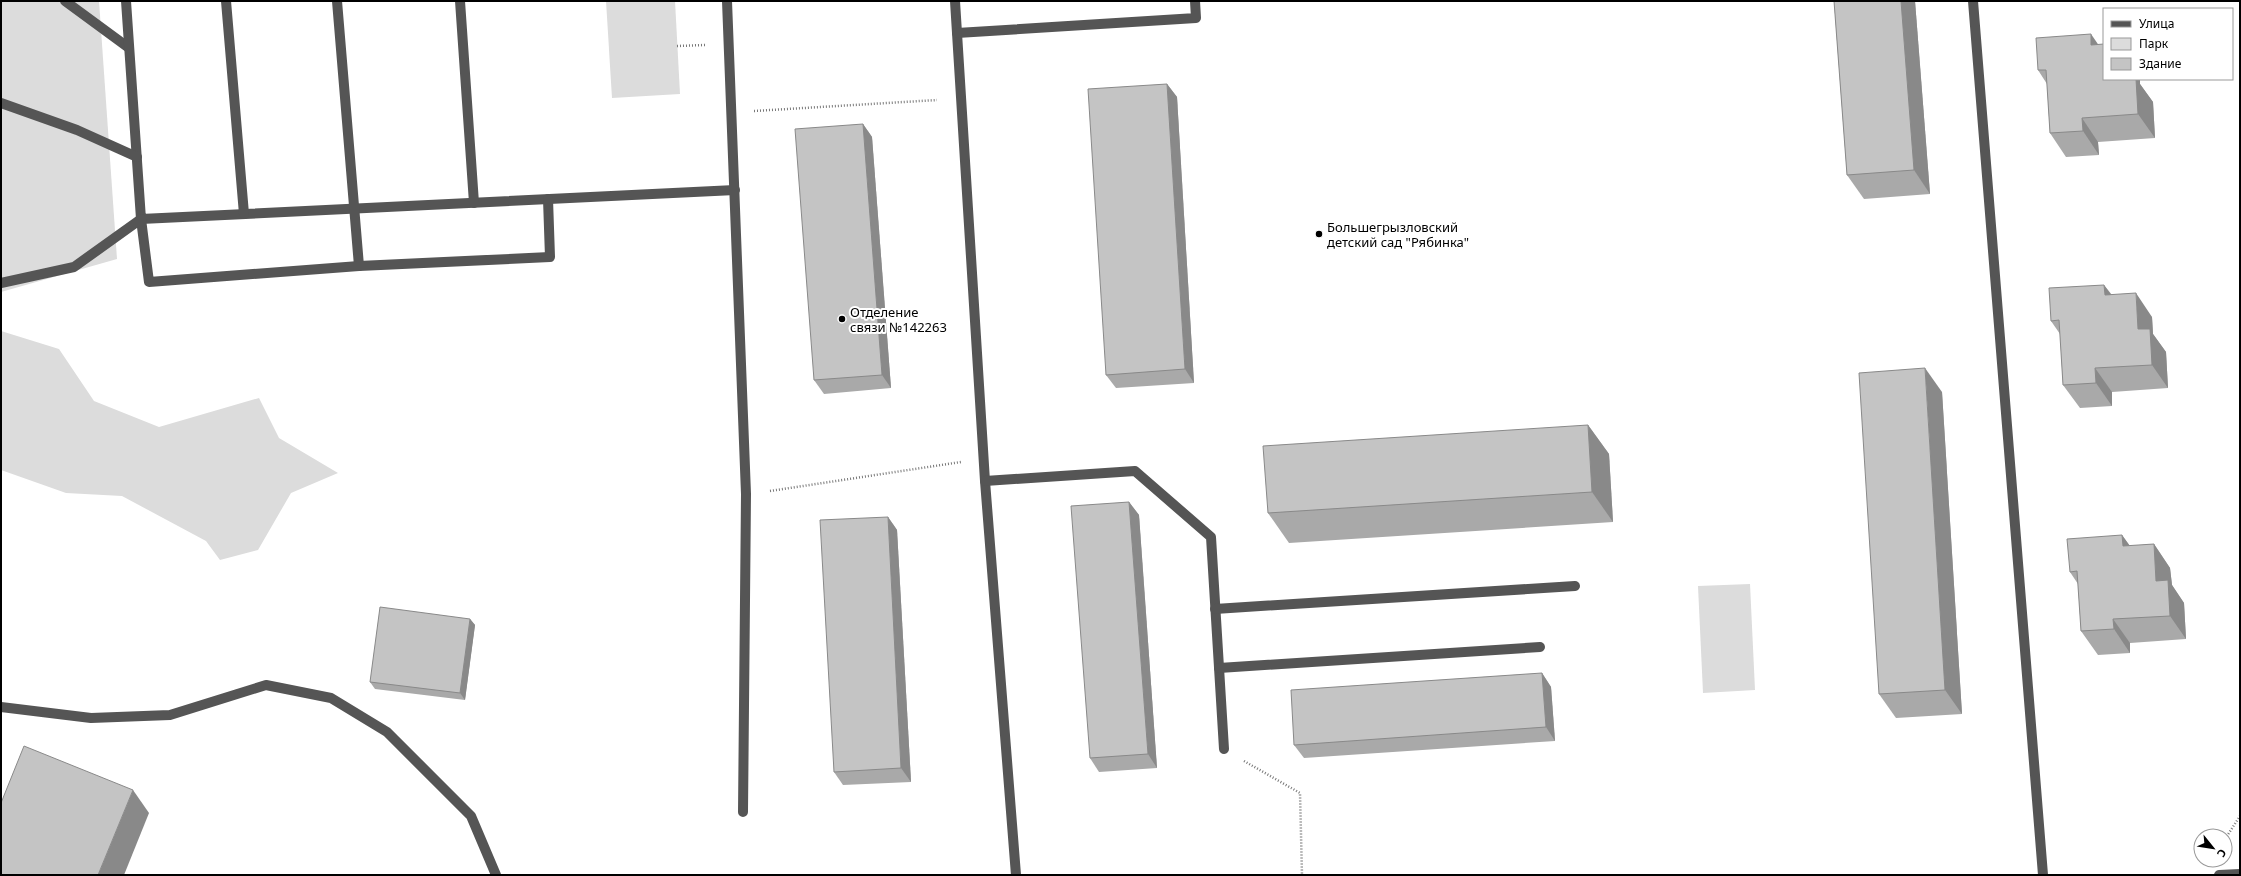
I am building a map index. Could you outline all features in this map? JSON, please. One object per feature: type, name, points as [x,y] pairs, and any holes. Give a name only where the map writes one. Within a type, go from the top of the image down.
[{"type":"street","points":[[65,1],[129,48]]},
{"type":"street","points":[[126,1],[141,219],[149,282],[359,266],[550,257],[548,199]]},
{"type":"street","points":[[226,1],[244,214]]},
{"type":"street","points":[[337,1],[359,266]]},
{"type":"street","points":[[460,1],[474,203]]},
{"type":"street","points":[[727,1],[746,494],[743,812]]},
{"type":"street","points":[[955,1],[985,481],[1016,875]]},
{"type":"street","points":[[957,33],[1196,18],[1195,1]]},
{"type":"street","points":[[1973,1],[2043,875]]},
{"type":"street","points":[[1,103],[77,130],[137,157]]},
{"type":"street","points":[[1,283],[74,267],[141,219],[735,190]]},
{"type":"street","points":[[985,481],[1135,471],[1211,537],[1224,750]]},
{"type":"street","points":[[1215,609],[1575,586]]},
{"type":"street","points":[[1219,668],[1540,647]]},
{"type":"street","points":[[1,706],[91,718],[170,716],[266,685],[331,698],[387,732],[471,816],[496,875]]},
{"type":"street","points":[[2219,875],[2240,874]]},
{"type":"path","points":[[732,112],[961,99]]},
{"type":"path","points":[[746,494],[984,459]]},
{"type":"path","points":[[1224,750],[1300,793],[1302,875]]},
{"type":"path","points":[[2232,828],[2240,816]]},
{"type":"green space","points":[[1,1],[99,1],[117,259],[1,292]]},
{"type":"green space","points":[[606,1],[675,1],[680,94],[612,98]]},
{"type":"green space","points":[[1,331],[59,349],[94,401],[159,427],[259,398],[279,438],[338,473],[291,493],[258,550],[220,560],[206,541],[122,496],[66,493],[1,470]]},
{"type":"green space","points":[[1750,584],[1755,690],[1703,693],[1698,586]]},
{"type":"building","points":[[1834,1],[1901,1],[1914,170],[1847,175]]},
{"type":"building","points":[[2091,34],[2091,45],[2103,44],[2103,80],[2136,80],[2138,114],[2082,118],[2083,131],[2050,133],[2046,70],[2038,70],[2036,38]]},
{"type":"building","points":[[1167,84],[1185,369],[1106,375],[1088,89]]},
{"type":"building","points":[[863,124],[882,375],[814,380],[795,129]]},
{"type":"building","points":[[2104,285],[2105,295],[2136,293],[2138,329],[2150,329],[2152,365],[2095,368],[2096,383],[2063,385],[2059,320],[2051,321],[2049,288]]},
{"type":"building","points":[[1925,368],[1945,690],[1879,694],[1859,373]]},
{"type":"building","points":[[1588,425],[1592,492],[1268,513],[1263,446]]},
{"type":"building","points":[[1129,502],[1148,754],[1090,758],[1071,506]]},
{"type":"building","points":[[888,517],[901,768],[834,772],[820,520]]},
{"type":"building","points":[[2122,535],[2123,546],[2154,544],[2156,581],[2168,580],[2170,616],[2113,619],[2114,629],[2081,631],[2077,571],[2070,572],[2067,539]]},
{"type":"building","points":[[380,607],[470,619],[460,693],[370,682]]},
{"type":"building","points":[[1542,673],[1546,727],[1294,745],[1291,690]]},
{"type":"building","points":[[24,746],[133,790],[98,875],[1,875],[1,803]]},
{"type":"place","name":"Большегрызловский детский сад \"Рябинка\"","points":[[1319,234]]},
{"type":"place","name":"Отделение связи №142263","points":[[842,319]]}]
